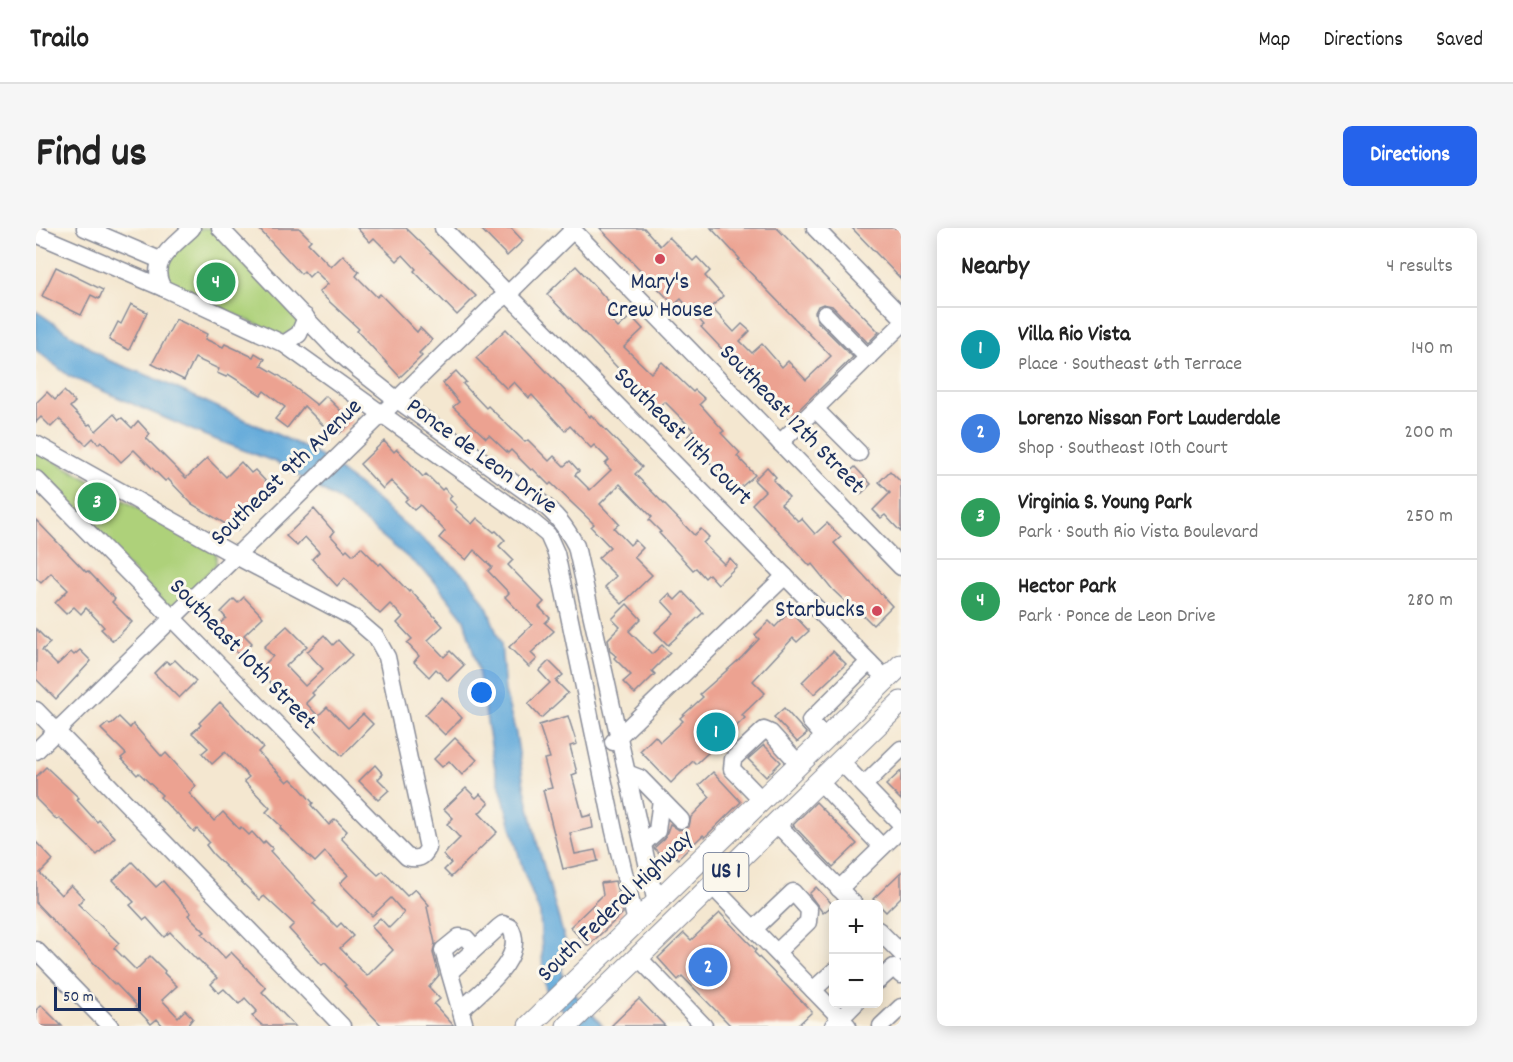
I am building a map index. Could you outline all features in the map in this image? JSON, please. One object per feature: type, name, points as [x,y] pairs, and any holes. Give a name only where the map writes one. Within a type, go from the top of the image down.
[{"type":"main road","name":"US 1","points":[[719,842],[894,672]]},
{"type":"main road","name":"US 1","points":[[567,1026],[901,702]]},
{"type":"main road","points":[[712,886],[711,870],[719,842]]},
{"type":"main road","name":"South Federal Highway","points":[[529,1026],[719,842]]},
{"type":"main road","points":[[638,957],[654,925],[656,903]]},
{"type":"street","points":[[85,228],[160,260]]},
{"type":"street","points":[[163,288],[157,273],[160,260],[192,228]]},
{"type":"street","name":"Ponce de Leon Drive","points":[[220,228],[335,349],[396,399],[539,501],[566,527],[576,546],[656,903]]},
{"type":"street","name":"Southeast 11th Court","points":[[443,228],[869,662],[894,672]]},
{"type":"street","points":[[815,228],[901,316]]},
{"type":"street","name":"Southeast 9th Avenue","points":[[36,751],[396,399],[508,294],[572,229]]},
{"type":"street","name":"Southeast 12th Street","points":[[572,229],[901,567]]},
{"type":"street","name":"Ponce de Leon Drive","points":[[36,234],[163,288],[284,344],[531,520],[548,535],[556,553],[636,922]]},
{"type":"street","points":[[137,277],[144,267],[144,253]]},
{"type":"street","points":[[825,314],[868,358]]},
{"type":"street","points":[[284,344],[299,334],[306,317]]},
{"type":"street","points":[[780,443],[901,326]]},
{"type":"street","points":[[815,409],[859,453]]},
{"type":"street","points":[[418,439],[421,429],[430,423]]},
{"type":"street","points":[[36,444],[236,556]]},
{"type":"street","name":"Southeast 10th Street","points":[[36,479],[407,858],[416,860],[424,855],[428,848],[387,657],[376,638],[354,618],[236,556]]},
{"type":"street","points":[[599,756],[785,576]]},
{"type":"street","points":[[825,738],[810,721],[869,662]]},
{"type":"street","points":[[848,684],[864,701]]},
{"type":"street","points":[[826,705],[842,722]]},
{"type":"street","points":[[36,710],[342,1026]]},
{"type":"street","points":[[762,800],[732,769],[733,759],[764,730],[771,733],[799,764]]},
{"type":"street","points":[[864,785],[901,749]]},
{"type":"street","points":[[840,761],[901,824]]},
{"type":"street","points":[[627,773],[640,778],[681,820]]},
{"type":"street","points":[[819,781],[882,848]]},
{"type":"street","points":[[643,844],[657,831],[661,799]]},
{"type":"street","points":[[776,823],[850,900]]},
{"type":"street","points":[[615,831],[639,827]]},
{"type":"street","points":[[839,889],[901,829]]},
{"type":"street","points":[[712,886],[813,990],[840,1023],[852,1008]]},
{"type":"street","points":[[754,929],[793,892],[809,910],[808,922],[777,952]]},
{"type":"street","points":[[503,924],[510,927],[513,932],[512,957],[463,1020],[443,950],[459,937],[466,938],[476,948],[503,924]]},
{"type":"street","points":[[883,934],[901,953]]},
{"type":"street","points":[[36,950],[110,1026]]},
{"type":"street","points":[[638,957],[704,1026]]},
{"type":"street","points":[[883,977],[894,967],[901,975]]},
{"type":"street","points":[[813,990],[829,976]]},
{"type":"street","points":[[881,1026],[901,1007]]},
{"type":"green space","points":[[215,229],[295,311],[299,325],[284,336],[167,285],[162,267],[198,230]]},
{"type":"green space","points":[[36,450],[216,553],[216,565],[176,605],[167,605],[36,475]]},
{"type":"water","points":[[36,311],[108,360],[154,378],[313,451],[360,486],[469,579],[487,607],[501,644],[505,692],[516,734],[524,785],[537,842],[566,944],[562,971],[564,982],[603,1026],[577,1026],[546,990],[540,914],[523,870],[495,768],[478,669],[464,619],[431,577],[341,502],[278,463],[206,436],[69,376],[36,350]]},
{"type":"building","points":[[258,228],[299,228],[311,240],[308,243],[331,267],[343,255],[359,272],[356,276],[377,297],[380,294],[417,332],[420,328],[432,340],[419,353],[422,356],[400,377],[357,331],[359,329],[319,292],[328,284],[315,271],[309,277],[304,271],[301,274]]},
{"type":"building","points":[[357,228],[406,228],[476,296],[457,315],[414,271],[416,269],[403,255],[397,261],[374,238],[370,242]]},
{"type":"building","points":[[480,228],[511,228],[523,241],[507,256]]},
{"type":"building","points":[[600,228],[644,228],[660,246],[669,237],[693,261],[697,257],[710,271],[705,276],[723,296],[711,307],[734,332],[742,324],[750,331],[740,341],[752,353],[762,344],[782,367],[788,361],[806,380],[831,356],[738,260],[740,259],[711,228],[777,228],[879,332],[868,343],[832,306],[823,304],[818,306],[815,312],[817,321],[853,357],[789,419],[736,367],[738,366],[701,327],[704,325],[681,299],[674,305]]},
{"type":"building","points":[[852,228],[901,228],[901,279]]},
{"type":"building","points":[[576,266],[614,307],[606,315],[618,328],[631,316],[643,329],[624,347],[651,373],[662,362],[693,392],[695,390],[705,399],[700,404],[724,431],[721,433],[740,453],[737,456],[755,475],[739,489],[722,470],[720,472],[703,456],[688,436],[693,430],[665,402],[657,409],[547,294]]},
{"type":"building","points":[[56,267],[103,290],[99,299],[91,295],[81,315],[42,296]]},
{"type":"building","points":[[131,304],[147,312],[129,350],[109,340],[118,322],[121,324]]},
{"type":"building","points":[[176,319],[207,334],[205,339],[223,347],[225,344],[253,357],[255,353],[265,359],[261,365],[280,376],[317,405],[326,396],[352,422],[339,434],[330,425],[327,429],[304,406],[287,428],[275,419],[285,407],[264,391],[261,395],[228,374],[226,377],[217,373],[219,369],[195,358],[184,380],[152,364]]},
{"type":"building","points":[[506,329],[590,417],[591,415],[642,467],[635,474],[694,535],[701,529],[709,537],[703,543],[724,564],[730,558],[737,566],[718,584],[709,574],[705,578],[696,568],[693,570],[659,533],[661,532],[649,520],[652,517],[620,484],[600,504],[619,524],[614,528],[630,545],[635,540],[643,548],[634,557],[652,575],[622,604],[605,587],[616,576],[598,558],[610,547],[591,527],[594,524],[551,483],[549,485],[511,450],[508,453],[489,435],[486,438],[453,407],[459,402],[443,383],[456,371],[466,382],[463,384],[486,408],[488,406],[525,442],[528,440],[549,461],[554,456],[564,466],[570,461],[579,471],[575,475],[590,490],[611,470],[605,464],[609,460],[594,445],[591,448],[570,426],[565,431],[532,395],[529,398],[514,382],[507,389],[476,358]]},
{"type":"building","points":[[64,391],[75,402],[70,407],[96,431],[114,414],[132,428],[138,421],[150,434],[146,438],[186,478],[207,458],[226,477],[241,462],[251,473],[255,470],[271,487],[241,516],[245,519],[237,531],[192,504],[168,479],[165,481],[134,450],[121,462],[101,441],[98,444],[93,438],[86,445],[59,419],[51,427],[41,417],[36,422],[36,403],[47,392],[55,400]]},
{"type":"building","points":[[384,441],[394,452],[397,449],[423,477],[426,474],[442,490],[444,488],[452,496],[449,499],[457,507],[455,509],[472,524],[477,518],[505,540],[499,546],[513,560],[508,565],[544,602],[539,607],[550,618],[545,623],[554,631],[531,653],[537,659],[529,667],[509,647],[532,625],[505,597],[509,593],[488,571],[492,567],[474,550],[466,560],[439,538],[445,531],[420,505],[414,510],[405,501],[408,498],[391,481],[383,489],[360,464]]},
{"type":"building","points":[[767,467],[776,477],[773,480],[789,497],[781,504],[798,521],[801,518],[815,534],[827,523],[841,537],[834,543],[892,606],[873,625],[833,590],[812,564],[810,566],[752,504],[765,491],[754,480]]},
{"type":"building","points":[[855,467],[871,484],[860,495],[844,477]]},
{"type":"building","points":[[890,471],[901,482],[901,532],[885,515],[881,518],[873,510],[890,493],[879,482]]},
{"type":"building","points":[[314,509],[334,532],[331,536],[345,551],[347,549],[353,555],[361,547],[379,565],[381,563],[409,592],[410,590],[443,626],[428,640],[444,657],[450,651],[464,665],[448,681],[436,669],[429,677],[414,662],[419,656],[407,643],[412,639],[397,623],[403,617],[390,604],[380,614],[344,578],[337,586],[312,559],[319,552],[305,537],[297,546],[286,536]]},
{"type":"building","points":[[36,520],[115,599],[112,602],[132,622],[113,641],[101,629],[104,627],[86,608],[81,614],[74,607],[66,614],[55,603],[68,590],[51,573],[41,583],[36,578]]},
{"type":"building","points":[[683,592],[703,613],[668,645],[655,632],[674,614],[662,601],[669,594],[675,600]]},
{"type":"building","points":[[244,597],[263,617],[244,635],[252,643],[239,655],[214,629],[226,618],[221,612],[234,599],[238,603]]},
{"type":"building","points":[[627,604],[641,619],[629,631],[652,654],[662,645],[670,653],[652,671],[655,674],[635,694],[623,682],[631,675],[614,658],[616,656],[610,651],[608,639],[620,627],[612,619]]},
{"type":"building","points":[[790,611],[809,631],[797,642],[793,638],[753,681],[765,693],[742,715],[745,718],[696,764],[693,761],[671,783],[640,751],[655,736],[660,742],[683,721],[680,718],[703,697],[700,694],[759,639],[755,635],[769,621],[775,627]]},
{"type":"building","points":[[287,626],[307,646],[286,666],[305,686],[323,669],[307,652],[324,635],[333,645],[338,640],[352,655],[312,693],[314,695],[306,703],[318,716],[327,707],[348,728],[363,714],[373,724],[342,756],[262,674],[267,669],[264,665],[273,656],[264,647]]},
{"type":"building","points":[[36,629],[50,643],[42,650],[57,665],[71,652],[74,655],[80,650],[91,661],[56,699],[36,679]]},
{"type":"building","points":[[833,651],[846,664],[814,694],[802,682]]},
{"type":"building","points":[[175,660],[196,681],[179,698],[154,673],[166,661],[170,664]]},
{"type":"building","points":[[549,661],[563,675],[556,681],[568,693],[541,718],[528,704],[550,683],[539,671]]},
{"type":"building","points":[[442,697],[462,718],[445,735],[425,715]]},
{"type":"building","points":[[220,702],[263,747],[258,752],[287,782],[291,779],[300,788],[313,803],[311,805],[329,825],[335,819],[347,831],[341,838],[363,861],[378,875],[383,871],[407,896],[415,889],[429,905],[427,907],[435,943],[433,953],[439,975],[429,987],[440,999],[434,1004],[454,1026],[382,1026],[325,963],[322,965],[289,929],[294,924],[264,896],[260,900],[213,854],[206,845],[209,842],[197,829],[194,832],[160,797],[162,795],[139,773],[137,775],[121,758],[126,754],[101,729],[119,717],[130,728],[133,724],[162,757],[166,753],[196,786],[189,793],[214,821],[223,812],[239,829],[241,827],[249,835],[252,832],[263,844],[265,841],[273,849],[270,851],[316,901],[313,903],[337,927],[341,923],[353,936],[340,948],[367,976],[393,950],[371,926],[380,918],[389,928],[404,913],[391,898],[372,916],[340,883],[348,875],[325,852],[315,862],[280,828],[281,826],[266,812],[270,808],[244,781],[249,777],[225,752],[212,764],[202,753],[208,748],[192,733]]},
{"type":"building","points":[[784,708],[807,734],[797,742],[774,717]]},
{"type":"building","points":[[568,716],[577,744],[570,746],[577,773],[572,775],[583,817],[591,815],[593,828],[570,833],[575,854],[595,850],[598,861],[563,869],[543,790],[552,788],[544,759],[550,758],[539,725]]},
{"type":"building","points":[[455,738],[477,760],[462,775],[449,761],[442,767],[434,759]]},
{"type":"building","points":[[764,745],[781,762],[766,777],[748,759]]},
{"type":"building","points":[[375,765],[383,774],[378,779],[389,790],[378,800],[359,781]]},
{"type":"building","points":[[46,767],[79,798],[77,800],[97,822],[99,820],[115,837],[97,855],[36,799],[36,777]]},
{"type":"building","points":[[901,771],[901,800],[886,785]]},
{"type":"building","points":[[713,772],[741,802],[705,837],[703,835],[678,859],[673,854],[666,860],[654,848],[665,838],[670,824],[679,830],[689,827],[691,817],[710,797],[699,785]]},
{"type":"building","points":[[466,788],[476,798],[480,794],[489,803],[479,813],[497,832],[451,877],[444,870],[451,863],[443,855],[460,838],[447,824],[453,818],[444,809]]},
{"type":"building","points":[[816,802],[857,844],[833,867],[793,825]]},
{"type":"building","points":[[36,842],[53,860],[40,873],[61,895],[71,885],[84,898],[78,904],[119,943],[114,948],[136,970],[150,956],[165,971],[164,973],[177,986],[162,1000],[178,1017],[185,1010],[193,1018],[187,1026],[163,1026],[157,1019],[151,1024],[135,1007],[137,1006],[36,903]]},
{"type":"building","points":[[132,862],[156,887],[163,881],[191,913],[188,915],[205,932],[202,934],[225,958],[231,952],[266,988],[262,992],[295,1026],[263,1026],[252,1016],[257,1011],[245,998],[239,1004],[224,989],[219,993],[211,984],[217,978],[198,959],[170,932],[164,937],[147,918],[144,920],[130,905],[134,902],[113,880]]},
{"type":"building","points":[[901,872],[901,897],[886,912],[883,909],[883,900],[873,899]]},
{"type":"building","points":[[615,881],[623,913],[588,946],[570,927],[603,895],[601,883]]},
{"type":"building","points":[[816,887],[829,901],[829,908],[823,913],[809,894]]},
{"type":"building","points":[[720,913],[812,1012],[797,1026],[731,1026],[682,976],[678,980],[658,958],[684,933],[691,940]]},
{"type":"building","points":[[639,999],[665,1026],[611,1026]]},
{"type":"building","points":[[41,1005],[62,1026],[36,1026],[36,1010]]},
{"type":"place","name":"Mary's Crew House","points":[[660,259]]},
{"type":"place","name":"Hector Park","points":[[216,282]]},
{"type":"place","name":"Virginia S. Young Park","points":[[97,502]]},
{"type":"place","name":"Starbucks","points":[[877,611]]},
{"type":"place","name":"Villa Rio Vista","points":[[716,732]]},
{"type":"place","name":"Lorenzo Nissan Fort Lauderdale","points":[[708,967]]}]
